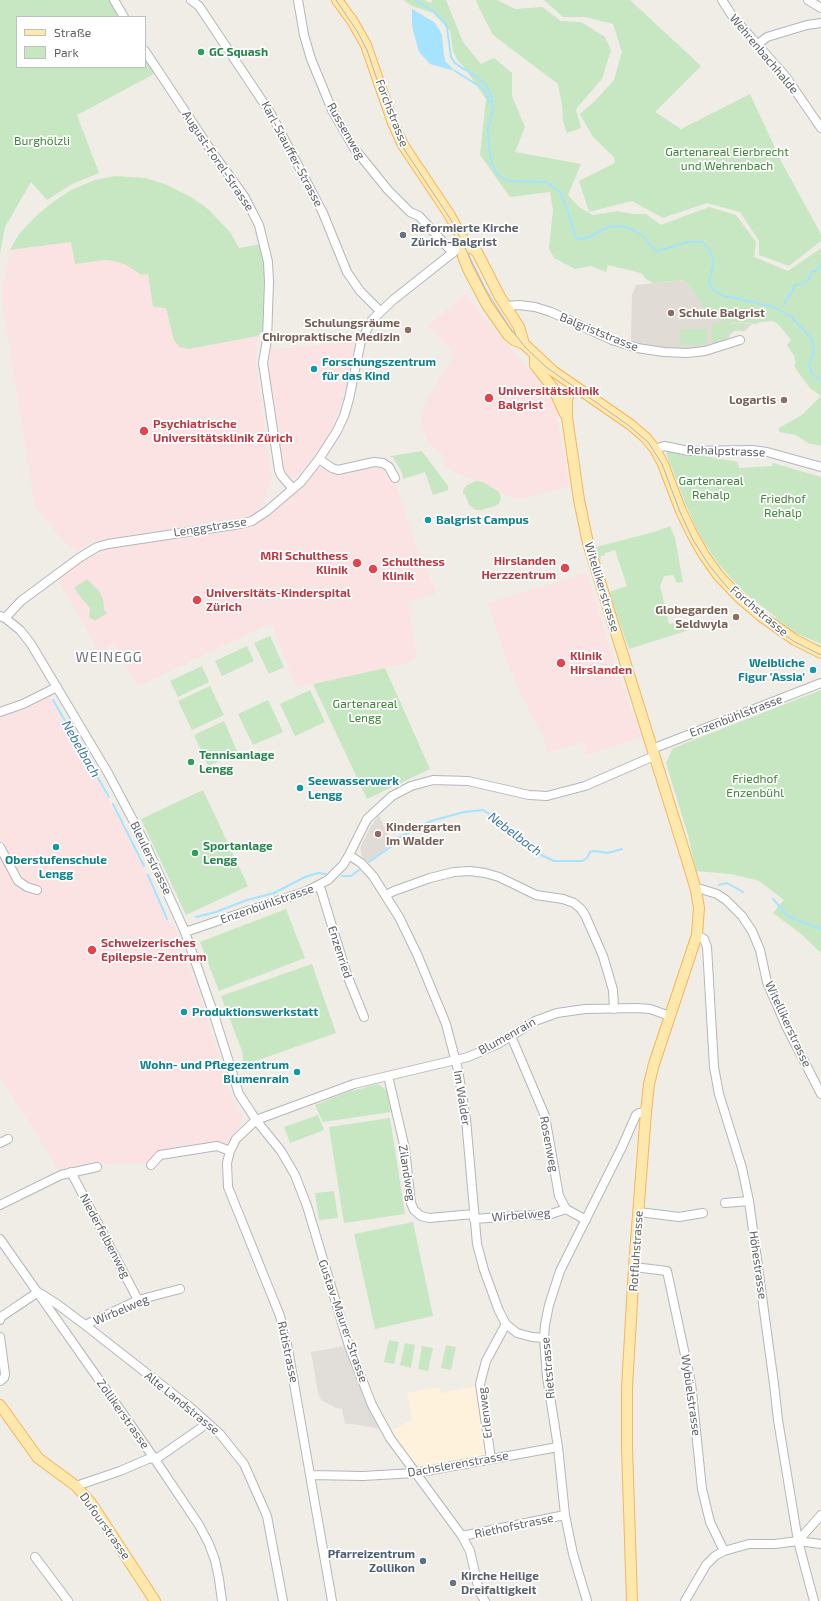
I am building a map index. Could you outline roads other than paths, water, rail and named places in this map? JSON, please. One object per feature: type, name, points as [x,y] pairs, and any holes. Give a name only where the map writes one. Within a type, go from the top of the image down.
[{"type":"main road","name":"Forchstrasse","points":[[337,0],[356,26],[366,45],[393,123],[410,158],[449,214],[465,243],[477,252],[519,327],[524,344]]},
{"type":"main road","name":"Forchstrasse","points":[[465,243],[463,258],[487,305],[508,336],[524,344],[535,356],[570,383],[635,428],[646,438],[655,449],[665,468],[681,511],[692,534],[704,555],[722,580],[744,602],[771,624],[800,643],[821,653]]},
{"type":"main road","name":"Witellikerstrasse","points":[[535,356],[535,365],[550,383],[567,417]]},
{"type":"main road","name":"Witellikerstrasse","points":[[570,383],[567,400],[567,417],[579,500],[588,543],[696,890],[699,908]]},
{"type":"main road","points":[[557,397],[570,383]]},
{"type":"main road","name":"Rotfluhstrasse","points":[[632,1601],[627,1429],[634,1267],[646,1112],[649,1084],[654,1064],[697,935],[699,908]]},
{"type":"main road","name":"Dufourstrasse","points":[[0,1405],[38,1458],[76,1486],[96,1510],[151,1599]]},
{"type":"street","points":[[114,0],[123,16]]},
{"type":"street","name":"Russenweg","points":[[298,0],[304,35],[311,59],[332,110],[350,143],[388,190],[410,212],[420,216],[453,253]]},
{"type":"street","name":"Wehrenbachhalde","points":[[722,0],[733,17],[786,77],[821,128]]},
{"type":"street","points":[[808,0],[821,8]]},
{"type":"street","name":"Karl-Stauffer-Strasse","points":[[192,1],[203,12],[271,114],[323,212],[347,272],[360,291],[380,311]]},
{"type":"street","points":[[757,45],[767,37],[807,25],[821,23]]},
{"type":"street","name":"August-Forel-Strasse","points":[[146,53],[212,152],[244,196],[259,225],[268,262],[269,282],[267,340],[263,363],[280,475],[293,489]]},
{"type":"street","name":"Lenggstrasse","points":[[2,617],[79,558],[97,547],[252,520],[263,514],[293,489],[319,459],[332,440],[344,416],[361,341],[367,328],[380,311],[465,243]]},
{"type":"street","name":"Balgriststrasse","points":[[506,306],[519,305],[535,307],[551,312],[612,340],[637,348],[664,352],[687,353],[705,351],[740,340]]},
{"type":"street","name":"Rehalpstrasse","points":[[655,449],[664,446],[687,451],[752,450],[767,452],[821,467]]},
{"type":"street","points":[[319,459],[332,468],[338,470],[374,462],[383,463],[389,467],[395,478]]},
{"type":"street","name":"Bleulerstrasse","points":[[2,617],[20,630],[31,644],[108,773],[145,843],[185,932],[215,1018],[239,1094],[256,1120]]},
{"type":"street","name":"Enzenbühlstrasse","points":[[185,932],[307,891],[328,880],[338,871],[349,855],[368,819],[392,796],[412,786],[433,780],[468,781],[528,795],[552,795],[585,786],[653,752],[821,683]]},
{"type":"street","points":[[0,712],[23,704],[57,687]]},
{"type":"street","points":[[0,847],[18,881],[27,887],[37,890]]},
{"type":"street","name":"Im Walder","points":[[349,855],[369,871],[386,895],[420,960],[446,1024],[456,1060],[468,1133],[477,1244],[484,1270],[499,1310],[506,1324]]},
{"type":"street","points":[[386,895],[405,886],[430,878],[454,872],[470,871],[485,872],[500,877],[536,895],[563,899],[574,903],[585,915],[603,956],[613,990],[614,1009]]},
{"type":"street","name":"Enzenried","points":[[318,886],[321,890],[347,975],[364,1017]]},
{"type":"street","name":"Witellikerstrasse","points":[[696,890],[706,890],[717,894],[726,900],[742,916],[752,931],[760,950],[767,982],[786,1026],[821,1094]]},
{"type":"street","name":"Höhestrasse","points":[[697,935],[704,939],[707,947],[714,1067],[719,1094],[742,1168],[749,1201],[778,1420],[798,1540],[814,1601]]},
{"type":"street","name":"Blumenrain","points":[[256,1120],[354,1084],[456,1060],[486,1050],[535,1021],[557,1013],[575,1010],[645,1008],[670,1016]]},
{"type":"street","name":"Rosenweg","points":[[511,1036],[545,1116],[559,1196],[566,1209]]},
{"type":"street","name":"Zilandweg","points":[[388,1076],[405,1149],[411,1203],[414,1210],[421,1216],[430,1218],[474,1216]]},
{"type":"street","name":"Rietstrasse","points":[[587,1601],[573,1554],[565,1515],[558,1447],[547,1377],[544,1338],[549,1305],[560,1271],[622,1147],[636,1115],[639,1112],[646,1112]]},
{"type":"street","name":"Rütistrasse","points":[[256,1120],[236,1139],[230,1151],[227,1163],[228,1187],[280,1316],[288,1349],[332,1601]]},
{"type":"street","name":"Gustav-Maurer-Strasse","points":[[256,1120],[281,1151],[295,1175],[307,1206],[349,1346],[372,1405],[390,1438],[454,1523],[462,1536],[470,1551],[479,1591],[485,1601]]},
{"type":"street","points":[[0,1143],[8,1139]]},
{"type":"street","points":[[151,1165],[160,1155],[216,1146],[230,1151]]},
{"type":"street","points":[[0,1205],[61,1175],[97,1167]]},
{"type":"street","name":"Niederfelbenweg","points":[[71,1172],[138,1300]]},
{"type":"street","points":[[725,1204],[749,1201]]},
{"type":"street","points":[[566,1209],[586,1220]]},
{"type":"street","name":"Wirbelweg","points":[[474,1216],[548,1215],[566,1209]]},
{"type":"street","points":[[639,1212],[679,1217],[703,1213]]},
{"type":"street","name":"Zollikerstrasse","points":[[0,1239],[154,1458],[199,1525],[209,1544],[219,1579],[222,1601]]},
{"type":"street","name":"Wybüelstrasse","points":[[634,1267],[667,1271],[692,1383],[702,1489],[710,1522],[724,1551]]},
{"type":"street","name":"Wirbelweg","points":[[85,1325],[138,1300],[180,1289]]},
{"type":"street","points":[[0,1320],[1,1317],[38,1292]]},
{"type":"street","name":"Alte Landstrasse","points":[[38,1292],[85,1325],[208,1423],[220,1434],[244,1464],[267,1516],[284,1601]]},
{"type":"street","points":[[506,1324],[517,1333],[532,1337],[544,1338]]},
{"type":"street","name":"Erlenweg","points":[[490,1459],[480,1384],[486,1361],[506,1324]]},
{"type":"street","points":[[0,1337],[5,1374],[4,1378],[0,1381]]},
{"type":"street","points":[[76,1486],[120,1471],[148,1459],[159,1457],[208,1423]]},
{"type":"street","name":"Dachslerenstrasse","points":[[310,1475],[363,1476],[416,1473],[558,1447]]},
{"type":"street","name":"Riethofstrasse","points":[[462,1536],[565,1515]]},
{"type":"street","points":[[798,1540],[821,1515]]},
{"type":"street","points":[[685,1601],[706,1565],[715,1556],[724,1551],[749,1544],[775,1544],[798,1540],[821,1544]]},
{"type":"street","points":[[35,1558],[68,1601]]},
{"type":"water","points":[[412,9],[434,22],[439,29],[442,35],[446,62],[455,71],[430,64],[419,52],[412,26]]},
{"type":"waterway","points":[[415,0],[435,12],[445,23],[451,57],[455,63],[470,72],[485,84],[489,91],[493,109],[488,129],[489,149],[492,164],[497,174],[507,181],[547,182],[560,192],[576,238],[585,239],[608,227],[621,226],[632,229],[643,236],[652,248],[658,251],[688,242],[703,242],[710,251],[714,261],[709,284],[721,295],[774,307],[790,316],[813,342],[814,352],[809,365],[811,373],[821,380]]},
{"type":"waterway","points":[[455,71],[482,88],[487,95],[489,102],[493,102]]},
{"type":"waterway","points":[[784,305],[795,285],[801,284],[809,279],[812,271],[816,271],[821,264]]},
{"type":"waterway","name":"Nebelbach","points":[[53,700],[109,797]]},
{"type":"waterway","name":"Nebelbach","points":[[113,804],[144,866]]},
{"type":"waterway","name":"Nebelbach","points":[[369,862],[392,846],[398,838],[431,821],[464,812],[483,810],[511,828],[522,842],[535,852],[554,861],[582,861],[587,858],[590,852],[594,851],[608,853],[622,849]]},
{"type":"waterway","name":"Nebelbach","points":[[342,876],[351,876],[359,870]]},
{"type":"waterway","name":"Nebelbach","points":[[196,917],[216,912],[247,900],[274,893],[305,877],[318,873],[326,874]]},
{"type":"waterway","name":"Nebelbach","points":[[148,875],[167,919]]},
{"type":"waterway","name":"Nebelbach","points":[[719,885],[727,883],[743,892]]},
{"type":"waterway","name":"Nebelbach","points":[[773,899],[789,917],[821,929]]},
{"type":"tram line","points":[[336,0],[357,31],[367,50],[392,124],[402,146],[451,220],[486,290],[508,325],[525,347],[546,367],[628,425],[648,442],[662,464],[680,512],[693,540],[709,565],[726,586],[750,609],[773,627],[795,642],[821,655]]},
{"type":"place","name":"GC Squash","points":[[201,52]]},
{"type":"place","name":"Reformierte Kirche Zürich-Balgrist","points":[[403,235]]},
{"type":"place","name":"Schule Balgrist","points":[[671,313]]},
{"type":"place","name":"Schulungsräume Chiropraktische Medizin","points":[[408,330]]},
{"type":"place","name":"Forschungszentrum für das Kind","points":[[314,369]]},
{"type":"place","name":"Universitätsklinik Balgrist","points":[[489,398]]},
{"type":"place","name":"Logartis","points":[[784,400]]},
{"type":"place","name":"Psychiatrische Universitätsklinik Zürich","points":[[144,431]]},
{"type":"place","name":"Balgrist Campus","points":[[428,520]]},
{"type":"place","name":"MRI Schulthess Klinik","points":[[357,563]]},
{"type":"place","name":"Hirslanden Herzzentrum","points":[[565,568]]},
{"type":"place","name":"Schulthess Klinik","points":[[373,569]]},
{"type":"place","name":"Universitäts-Kinderspital Zürich","points":[[197,600]]},
{"type":"place","name":"Globegarden Seldwyla","points":[[736,617]]},
{"type":"place","name":"Klinik Hirslanden","points":[[561,663]]},
{"type":"place","name":"Weibliche Figur 'Assia'","points":[[813,670]]},
{"type":"place","name":"Tennisanlage Lengg","points":[[191,762]]},
{"type":"place","name":"Seewasserwerk Lengg","points":[[300,788]]},
{"type":"place","name":"Kindergarten Im Walder","points":[[378,834]]},
{"type":"place","name":"Oberstufenschule Lengg","points":[[56,847]]},
{"type":"place","name":"Sportanlage Lengg","points":[[195,853]]},
{"type":"place","name":"Schweizerisches Epilepsie-Zentrum","points":[[92,950]]},
{"type":"place","name":"Produktionswerkstatt","points":[[184,1012]]},
{"type":"place","name":"Wohn- und Pflegezentrum Blumenrain","points":[[297,1072]]},
{"type":"place","name":"Pfarreizentrum Zollikon","points":[[423,1561]]},
{"type":"place","name":"Kirche Heilige Dreifaltigkeit","points":[[453,1583]]},
{"type":"district","name":"WEINEGG","points":[[109,657]]},
{"type":"park label","name":"Burghölzli","points":[[42,141]]},
{"type":"park label","name":"Gartenareal Eierbrecht und Wehrenbach","points":[[727,159]]},
{"type":"park label","name":"Gartenareal Rehalp","points":[[711,488]]},
{"type":"park label","name":"Friedhof Rehalp","points":[[783,506]]},
{"type":"park label","name":"Gartenareal Lengg","points":[[365,711]]},
{"type":"park label","name":"Friedhof Enzenbühl","points":[[755,786]]}]
